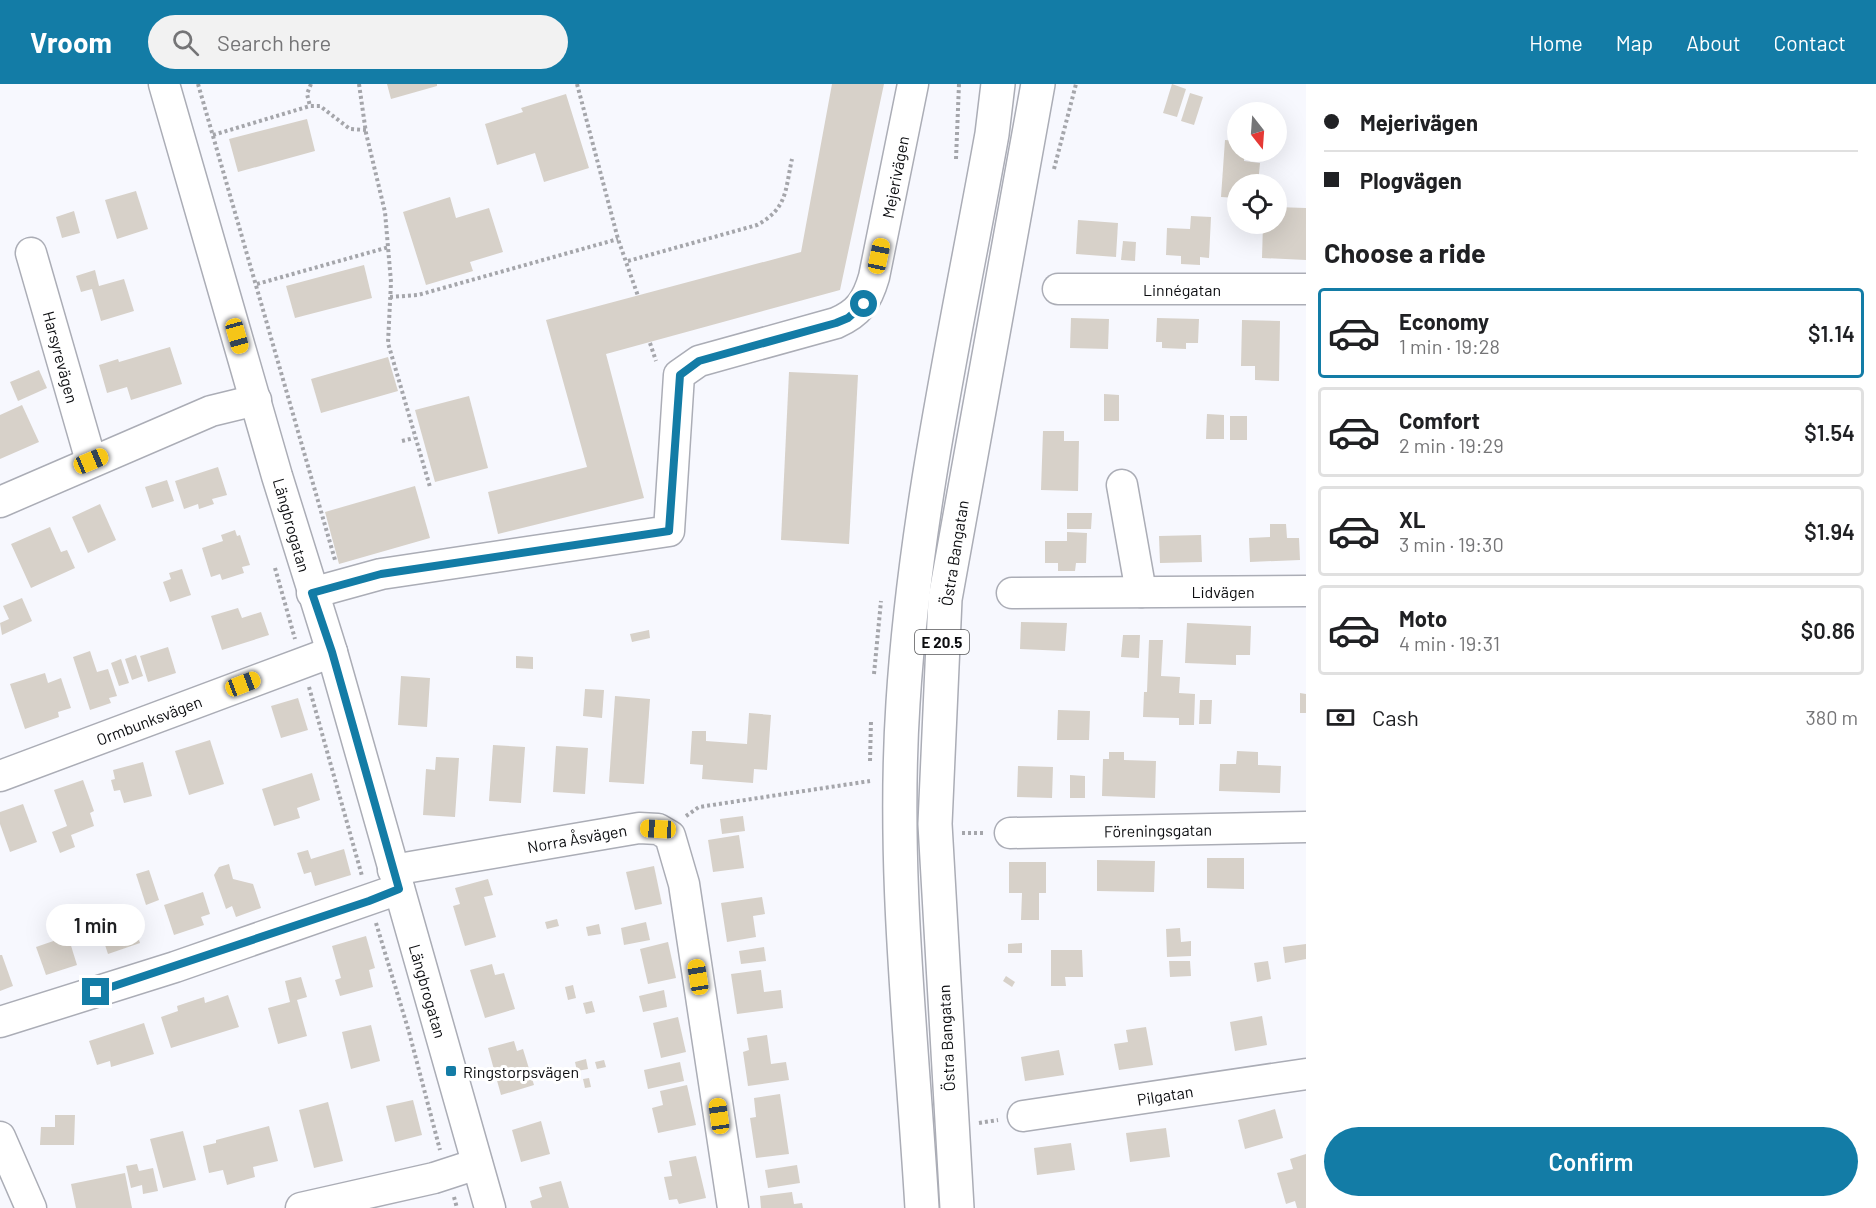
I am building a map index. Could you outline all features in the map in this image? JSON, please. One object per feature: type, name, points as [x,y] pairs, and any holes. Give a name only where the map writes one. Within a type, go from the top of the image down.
[{"type":"main road","name":"Östra Bangatan","points":[[922,1208],[899,834],[903,694],[920,530],[992,134],[998,84]]},
{"type":"main road","name":"Östra Bangatan","points":[[957,1208],[935,824],[945,599],[1038,84]]},
{"type":"street","name":"Längbrogatan","points":[[164,84],[312,593],[332,652],[490,1208]]},
{"type":"street","name":"Mejerivägen","points":[[312,593],[381,574],[669,531],[680,375],[699,361],[836,323],[848,318],[864,304],[874,277],[913,84]]},
{"type":"street","name":"Harsyrevägen","points":[[31,253],[91,461]]},
{"type":"street","name":"Linnégatan","points":[[1058,290],[1306,289]]},
{"type":"street","points":[[0,502],[211,411],[234,403],[256,400]]},
{"type":"street","points":[[1122,485],[1141,592]]},
{"type":"street","name":"Lidvägen","points":[[1012,593],[1306,591]]},
{"type":"street","name":"Ormbunksvägen","points":[[0,776],[332,652]]},
{"type":"street","name":"Föreningsgatan","points":[[1010,833],[1306,827]]},
{"type":"street","name":"Norra Åsvägen","points":[[0,1022],[186,963],[396,879],[639,828],[663,832]]},
{"type":"street","points":[[663,832],[670,836],[676,850],[684,884],[733,1208]]},
{"type":"street","name":"Pilgatan","points":[[1023,1116],[1306,1074]]},
{"type":"street","points":[[0,1137],[31,1208]]},
{"type":"street","points":[[301,1208],[434,1178],[477,1164]]},
{"type":"path","points":[[198,84],[342,584]]},
{"type":"path","points":[[310,106],[307,94],[311,84]]},
{"type":"path","points":[[359,84],[366,130],[385,212],[389,247],[388,343],[430,487]]},
{"type":"path","points":[[577,84],[618,238],[628,261],[638,296]]},
{"type":"path","points":[[1052,180],[1076,84]]},
{"type":"path","points":[[213,135],[310,106],[320,106],[350,129],[366,130]]},
{"type":"path","points":[[628,261],[757,225],[770,218],[779,209],[792,159]]},
{"type":"path","points":[[390,297],[418,295],[618,238]]},
{"type":"path","points":[[257,284],[389,247]]},
{"type":"path","points":[[402,441],[414,438]]},
{"type":"path","points":[[663,832],[699,807],[870,781]]},
{"type":"path","points":[[961,822],[961,842]]},
{"type":"path","points":[[978,1111],[979,1133]]},
{"type":"building","points":[[387,84],[437,84],[437,86],[391,99]]},
{"type":"building","points":[[832,84],[884,84],[840,290],[606,354],[644,498],[498,534],[488,492],[587,467],[546,320],[801,252]]},
{"type":"building","points":[[1172,84],[1186,89],[1177,117],[1163,113]]},
{"type":"building","points":[[1190,93],[1203,97],[1194,125],[1181,121]]},
{"type":"building","points":[[566,94],[589,168],[544,182],[535,153],[497,165],[485,124],[523,112],[521,108]]},
{"type":"building","points":[[307,119],[315,151],[238,172],[229,139]]},
{"type":"building","points":[[1225,140],[1227,140],[1227,162],[1260,163],[1259,174],[1227,174],[1227,197],[1221,197]]},
{"type":"building","points":[[136,191],[148,229],[117,239],[105,200]]},
{"type":"building","points":[[450,197],[456,218],[489,208],[503,252],[470,262],[473,271],[426,285],[403,212]]},
{"type":"building","points":[[1287,207],[1306,208],[1306,260],[1262,258],[1263,234],[1287,234]]},
{"type":"building","points":[[74,211],[80,233],[62,238],[56,217]]},
{"type":"building","points":[[1191,216],[1211,217],[1209,258],[1200,257],[1200,265],[1181,264],[1181,256],[1166,255],[1167,228],[1190,229]]},
{"type":"building","points":[[1078,220],[1118,223],[1116,257],[1076,254]]},
{"type":"building","points":[[1123,241],[1136,242],[1135,261],[1121,260]]},
{"type":"building","points":[[364,265],[372,298],[295,318],[286,286]]},
{"type":"building","points":[[95,270],[99,286],[124,279],[134,311],[101,321],[92,289],[81,292],[76,276]]},
{"type":"building","points":[[1071,318],[1109,319],[1108,349],[1070,348]]},
{"type":"building","points":[[1157,318],[1199,319],[1198,343],[1186,343],[1186,349],[1162,348],[1162,342],[1156,342]]},
{"type":"building","points":[[1242,320],[1280,321],[1279,381],[1255,380],[1255,366],[1241,366]]},
{"type":"building","points":[[170,347],[182,384],[131,400],[127,387],[107,393],[99,365],[118,359],[119,362]]},
{"type":"building","points":[[388,357],[398,391],[321,413],[311,379]]},
{"type":"building","points":[[39,370],[47,388],[18,401],[10,382]]},
{"type":"building","points":[[789,372],[858,375],[849,544],[781,540]]},
{"type":"building","points":[[1104,394],[1119,395],[1119,421],[1104,421]]},
{"type":"building","points":[[469,396],[488,468],[435,482],[415,410]]},
{"type":"building","points":[[22,405],[39,442],[0,459],[0,415]]},
{"type":"building","points":[[1207,414],[1224,415],[1224,439],[1206,439]]},
{"type":"building","points":[[1230,416],[1247,416],[1247,440],[1230,440]]},
{"type":"building","points":[[1043,431],[1064,431],[1064,441],[1079,441],[1078,491],[1041,490]]},
{"type":"building","points":[[218,467],[227,495],[212,499],[214,504],[199,509],[198,504],[184,509],[175,481]]},
{"type":"building","points":[[167,480],[174,501],[152,508],[145,487]]},
{"type":"building","points":[[415,486],[430,538],[339,564],[325,512]]},
{"type":"building","points":[[100,504],[116,540],[88,553],[72,517]]},
{"type":"building","points":[[1067,513],[1092,513],[1091,529],[1067,529]]},
{"type":"building","points":[[1270,524],[1286,524],[1287,538],[1299,538],[1300,560],[1250,562],[1249,538],[1270,537]]},
{"type":"building","points":[[50,527],[61,552],[67,550],[75,568],[31,588],[11,544]]},
{"type":"building","points":[[235,530],[237,536],[240,535],[250,565],[242,567],[244,573],[222,580],[220,574],[211,577],[202,548],[223,541],[221,535]]},
{"type":"building","points":[[1067,532],[1087,533],[1086,563],[1076,563],[1075,571],[1058,571],[1058,563],[1045,563],[1045,541],[1067,541]]},
{"type":"building","points":[[1201,535],[1202,562],[1160,563],[1159,536]]},
{"type":"building","points":[[182,569],[191,595],[170,602],[163,582],[171,579],[169,573]]},
{"type":"building","points":[[22,598],[32,621],[2,635],[0,623],[9,619],[3,606]]},
{"type":"building","points":[[238,608],[242,618],[261,612],[269,635],[222,650],[211,616]]},
{"type":"building","points":[[1021,622],[1067,623],[1065,651],[1020,649]]},
{"type":"building","points":[[1187,623],[1251,626],[1250,655],[1236,655],[1236,665],[1185,663]]},
{"type":"building","points":[[649,630],[650,638],[632,642],[630,634]]},
{"type":"building","points":[[1123,635],[1140,635],[1139,658],[1121,657]]},
{"type":"building","points":[[1149,640],[1163,640],[1161,676],[1180,677],[1179,693],[1195,694],[1194,725],[1179,725],[1179,718],[1143,717],[1144,692],[1147,692]]},
{"type":"building","points":[[168,647],[176,673],[148,682],[140,656]]},
{"type":"building","points":[[90,651],[97,672],[108,669],[117,696],[109,698],[111,703],[90,710],[73,657]]},
{"type":"building","points":[[136,655],[143,676],[132,680],[125,659]]},
{"type":"building","points":[[516,656],[533,657],[533,669],[516,668]]},
{"type":"building","points":[[121,659],[129,683],[119,686],[111,663]]},
{"type":"building","points":[[45,673],[48,683],[61,678],[71,708],[58,712],[59,717],[25,729],[10,684]]},
{"type":"building","points":[[401,676],[430,678],[427,727],[398,725]]},
{"type":"building","points":[[585,689],[604,690],[602,718],[583,716]]},
{"type":"building","points":[[1300,693],[1306,694],[1306,713],[1300,713]]},
{"type":"building","points":[[615,696],[650,699],[644,784],[609,782]]},
{"type":"building","points":[[298,698],[308,730],[281,738],[271,706]]},
{"type":"building","points":[[1200,700],[1212,700],[1211,724],[1199,724]]},
{"type":"building","points":[[1058,710],[1090,711],[1089,740],[1057,740]]},
{"type":"building","points":[[749,713],[771,715],[767,770],[754,769],[753,783],[702,779],[703,765],[690,764],[692,731],[706,731],[706,741],[747,744]]},
{"type":"building","points":[[210,740],[224,784],[189,795],[175,751]]},
{"type":"building","points":[[493,745],[525,747],[521,803],[489,801]]},
{"type":"building","points":[[556,746],[588,748],[585,794],[553,792]]},
{"type":"building","points":[[1237,751],[1258,752],[1258,765],[1281,766],[1280,793],[1219,791],[1220,764],[1236,764]]},
{"type":"building","points":[[1109,752],[1124,752],[1124,760],[1156,761],[1155,798],[1102,796],[1103,759],[1109,759]]},
{"type":"building","points":[[436,757],[459,758],[455,817],[423,815],[426,769],[435,770]]},
{"type":"building","points":[[143,762],[152,796],[124,803],[120,790],[114,791],[111,780],[115,779],[113,770]]},
{"type":"building","points":[[1018,766],[1053,767],[1052,798],[1017,797]]},
{"type":"building","points":[[312,773],[320,800],[297,808],[300,818],[274,826],[262,789]]},
{"type":"building","points":[[1070,775],[1085,776],[1085,798],[1070,798]]},
{"type":"building","points":[[83,780],[94,811],[90,813],[94,826],[71,835],[75,847],[60,853],[52,832],[67,826],[54,790]]},
{"type":"building","points":[[23,804],[37,842],[10,852],[0,824],[0,812]]},
{"type":"building","points":[[743,816],[745,831],[722,834],[720,819]]},
{"type":"building","points":[[739,835],[744,868],[713,872],[708,840]]},
{"type":"building","points":[[344,849],[351,875],[315,886],[311,872],[304,874],[297,853],[308,850],[311,859]]},
{"type":"building","points":[[1207,858],[1244,858],[1244,889],[1207,888]]},
{"type":"building","points":[[1097,860],[1155,861],[1154,892],[1097,891]]},
{"type":"building","points":[[1009,862],[1046,862],[1046,893],[1039,893],[1039,920],[1021,920],[1022,893],[1009,893]]},
{"type":"building","points":[[229,864],[233,879],[253,884],[261,908],[236,917],[232,906],[226,909],[214,875],[219,867]]},
{"type":"building","points":[[654,866],[662,904],[635,910],[626,872]]},
{"type":"building","points":[[149,870],[159,900],[146,905],[136,874]]},
{"type":"building","points":[[488,879],[493,895],[484,897],[496,937],[465,946],[453,906],[460,904],[455,888]]},
{"type":"building","points":[[203,892],[210,914],[201,917],[204,925],[174,935],[164,905]]},
{"type":"building","points":[[762,897],[765,914],[753,916],[756,937],[727,942],[721,903]]},
{"type":"building","points":[[129,910],[140,943],[108,954],[97,921]]},
{"type":"building","points":[[557,919],[559,926],[547,929],[545,922]]},
{"type":"building","points":[[646,922],[650,940],[624,945],[621,928]]},
{"type":"building","points":[[599,924],[601,934],[588,936],[586,927]]},
{"type":"building","points":[[1180,928],[1181,942],[1191,941],[1191,956],[1167,957],[1166,929]]},
{"type":"building","points":[[68,936],[77,965],[46,975],[36,947]]},
{"type":"building","points":[[366,936],[375,968],[369,970],[373,987],[340,996],[335,980],[341,978],[332,946]]},
{"type":"building","points":[[668,942],[676,978],[648,984],[640,949]]},
{"type":"building","points":[[1022,943],[1022,953],[1008,953],[1008,944]]},
{"type":"building","points":[[1306,944],[1306,959],[1285,963],[1283,947]]},
{"type":"building","points":[[764,947],[766,961],[741,964],[739,951]]},
{"type":"building","points":[[1051,950],[1082,950],[1083,977],[1065,977],[1066,986],[1051,986]]},
{"type":"building","points":[[0,955],[2,955],[13,986],[0,991]]},
{"type":"building","points":[[1169,961],[1190,961],[1191,976],[1170,977]]},
{"type":"building","points":[[1268,961],[1271,979],[1257,982],[1254,963]]},
{"type":"building","points":[[492,964],[495,975],[504,973],[515,1009],[485,1018],[470,970]]},
{"type":"building","points":[[761,970],[764,992],[781,990],[783,1008],[737,1014],[731,974]]},
{"type":"building","points":[[1006,976],[1015,982],[1012,987],[1003,981]]},
{"type":"building","points":[[301,977],[307,997],[297,1000],[307,1036],[278,1044],[268,1008],[290,1002],[285,981]]},
{"type":"building","points":[[573,985],[576,998],[568,1000],[565,987]]},
{"type":"building","points":[[664,990],[667,1007],[643,1012],[639,996]]},
{"type":"building","points":[[228,995],[239,1027],[171,1048],[161,1017],[178,1011],[177,1006],[204,997],[205,1003]]},
{"type":"building","points":[[592,1001],[595,1012],[586,1014],[583,1003]]},
{"type":"building","points":[[1262,1016],[1267,1045],[1235,1051],[1230,1022]]},
{"type":"building","points":[[678,1017],[686,1052],[661,1058],[653,1023]]},
{"type":"building","points":[[144,1023],[154,1054],[111,1067],[110,1061],[97,1065],[89,1041]]},
{"type":"building","points":[[371,1025],[380,1061],[351,1069],[342,1032]]},
{"type":"building","points":[[1146,1027],[1153,1065],[1119,1070],[1114,1044],[1128,1042],[1126,1030]]},
{"type":"building","points":[[767,1035],[771,1064],[786,1062],[789,1080],[748,1086],[743,1052],[749,1050],[747,1038]]},
{"type":"building","points":[[514,1041],[517,1051],[523,1049],[534,1085],[501,1095],[488,1048]]},
{"type":"building","points":[[1059,1050],[1064,1075],[1025,1081],[1021,1057]]},
{"type":"building","points":[[586,1059],[588,1069],[577,1071],[575,1062]]},
{"type":"building","points":[[604,1060],[606,1067],[597,1069],[595,1062]]},
{"type":"building","points":[[680,1062],[684,1081],[648,1089],[644,1070]]},
{"type":"building","points":[[589,1078],[591,1087],[585,1088],[583,1079]]},
{"type":"building","points":[[687,1085],[696,1125],[658,1133],[652,1108],[663,1105],[660,1091]]},
{"type":"building","points":[[780,1094],[789,1154],[756,1158],[750,1118],[756,1117],[754,1098]]},
{"type":"building","points":[[413,1100],[422,1135],[395,1142],[386,1106]]},
{"type":"building","points":[[328,1102],[343,1161],[314,1168],[299,1110]]},
{"type":"building","points":[[1275,1109],[1283,1138],[1245,1149],[1238,1120]]},
{"type":"building","points":[[55,1115],[75,1115],[74,1145],[40,1145],[41,1127],[55,1127]]},
{"type":"building","points":[[541,1121],[550,1154],[521,1162],[512,1130]]},
{"type":"building","points":[[269,1126],[278,1161],[253,1167],[255,1177],[227,1185],[223,1170],[209,1173],[203,1146],[216,1143],[216,1140]]},
{"type":"building","points":[[1166,1128],[1170,1157],[1130,1162],[1126,1133]]},
{"type":"building","points":[[183,1131],[196,1180],[163,1188],[150,1139]]},
{"type":"building","points":[[1071,1143],[1075,1170],[1037,1175],[1034,1148]]},
{"type":"building","points":[[1306,1154],[1306,1208],[1297,1208],[1295,1201],[1286,1204],[1277,1173],[1293,1169],[1290,1159]]},
{"type":"building","points":[[696,1156],[706,1198],[679,1204],[677,1199],[669,1200],[664,1177],[672,1176],[669,1161]]},
{"type":"building","points":[[137,1164],[139,1171],[153,1168],[158,1191],[143,1194],[142,1185],[131,1188],[126,1166]]},
{"type":"building","points":[[797,1165],[800,1183],[768,1188],[765,1170]]},
{"type":"building","points":[[125,1173],[132,1208],[76,1208],[71,1184]]},
{"type":"building","points":[[561,1181],[569,1208],[532,1208],[530,1201],[542,1197],[539,1187]]},
{"type":"building","points":[[792,1192],[794,1204],[802,1203],[803,1208],[761,1208],[760,1196]]},
{"type":"place","name":"Ringstorpsvägen","points":[[451,1071]]},
{"type":"route","points":[[96,992],[399,889],[332,652],[312,593],[381,574],[669,531],[677,395],[680,375],[686,368],[699,361],[836,323],[857,312],[864,304]]}]
